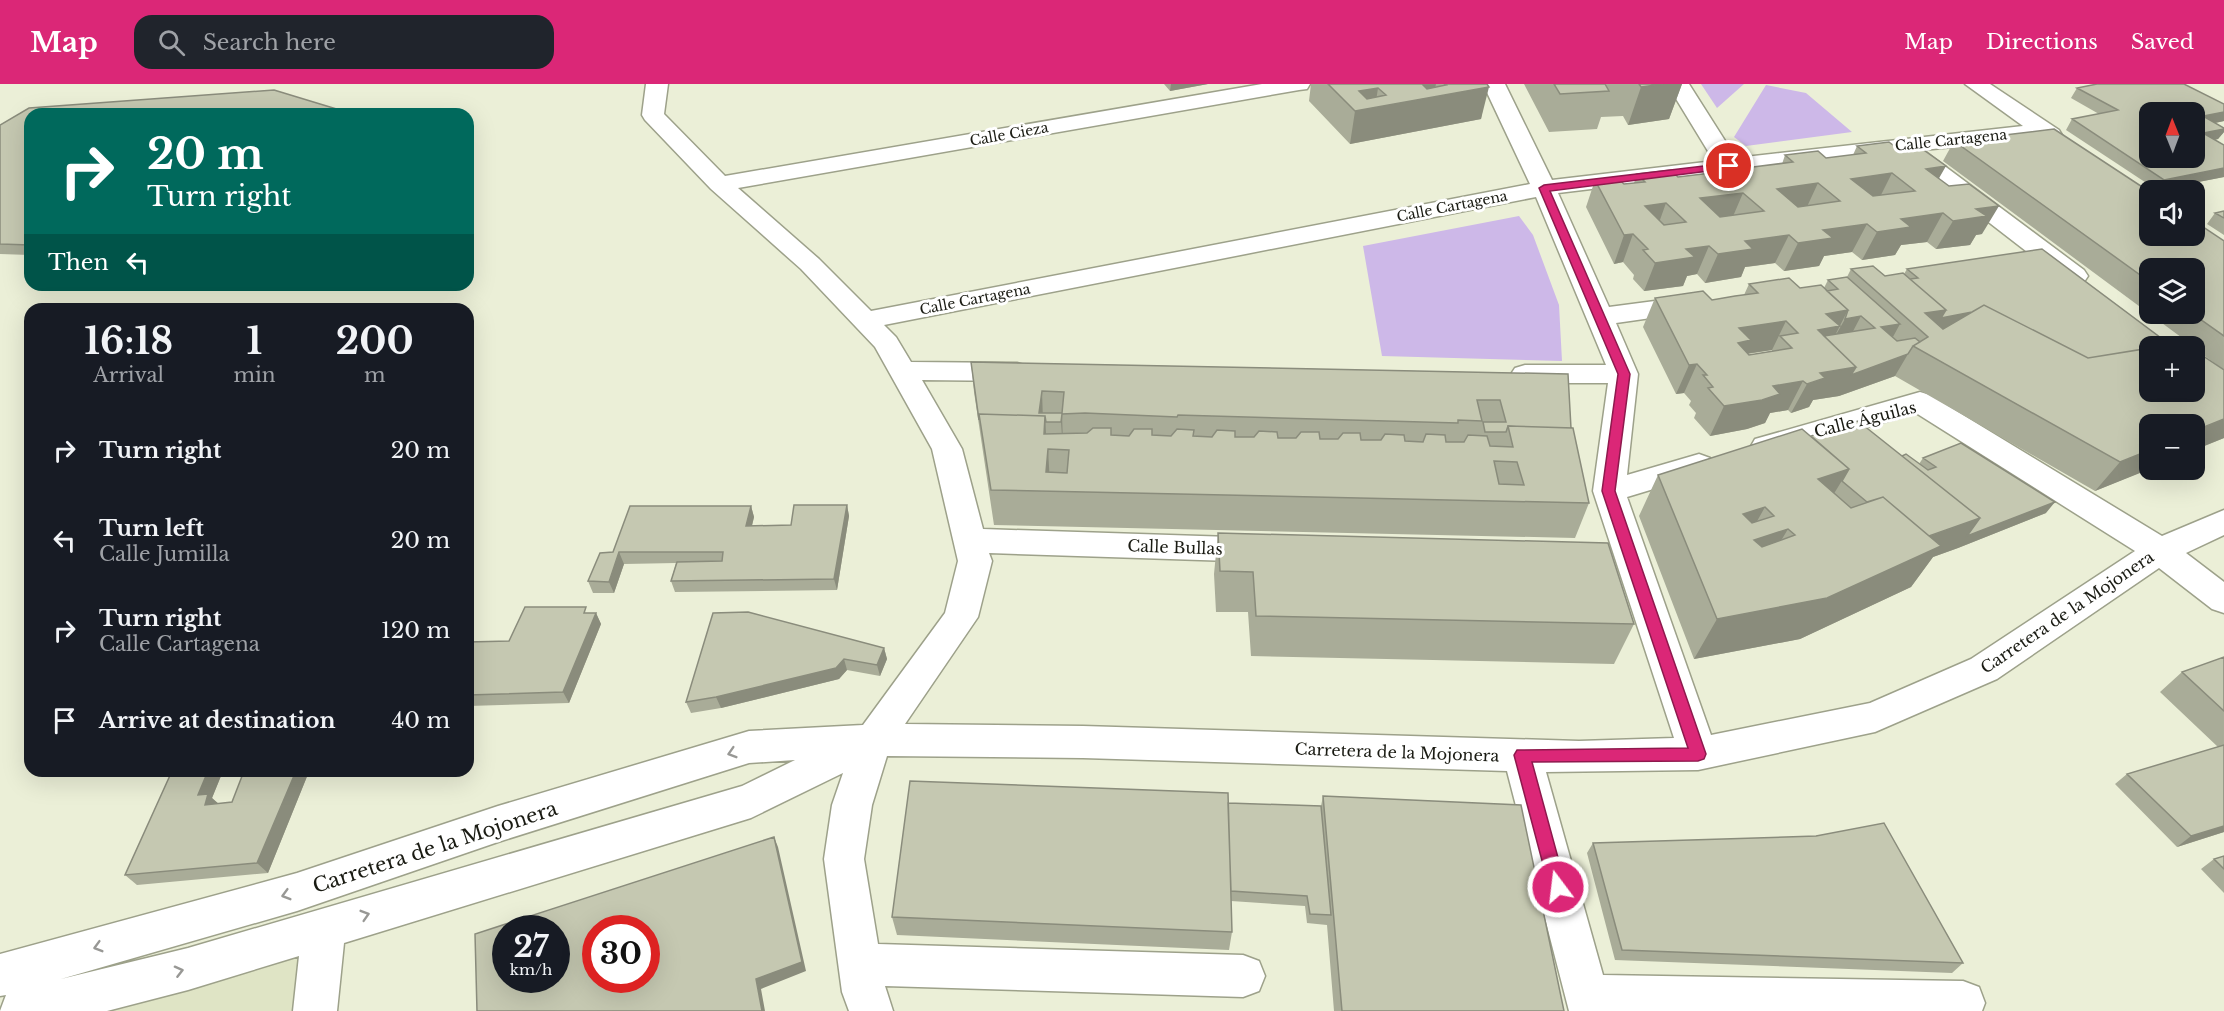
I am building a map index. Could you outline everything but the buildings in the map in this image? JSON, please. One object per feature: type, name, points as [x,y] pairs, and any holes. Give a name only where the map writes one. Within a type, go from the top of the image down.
[{"type":"street","points":[[657,84],[653,115],[719,184],[810,264],[886,343],[947,449],[975,561],[962,617],[883,727],[852,805],[844,859],[864,993],[871,1011]]},
{"type":"street","name":"Calle Cieza","points":[[719,184],[1299,84]]},
{"type":"street","points":[[1494,84],[1544,188],[1624,374],[1609,491],[1698,754]]},
{"type":"street","points":[[1678,84],[1729,166]]},
{"type":"street","points":[[1976,84],[2073,150]]},
{"type":"street","name":"Calle Cartagena","points":[[864,321],[1544,188],[1902,145],[2045,131]]},
{"type":"street","points":[[1902,145],[2092,290]]},
{"type":"street","points":[[2010,259],[2045,254]]},
{"type":"street","points":[[1599,317],[1717,300]]},
{"type":"street","points":[[902,371],[1044,372]]},
{"type":"street","points":[[1494,374],[1624,374]]},
{"type":"street","name":"Calle Águilas","points":[[1609,491],[1920,402],[2160,551],[2224,600]]},
{"type":"street","name":"Carretera de la Mojonera","points":[[0,975],[297,892],[498,824],[749,747],[831,742],[883,727],[1083,742],[1522,755],[1698,754],[1875,717],[1984,669],[2160,551],[2224,522]]},
{"type":"street","name":"Calle Bullas","points":[[969,540],[1289,551]]},
{"type":"street","points":[[1598,562],[1633,563]]},
{"type":"street","name":"Carretera de la Mojonera","points":[[20,1011],[188,969],[402,903],[751,801],[883,727]]},
{"type":"street","points":[[402,903],[454,867],[760,774],[831,742]]},
{"type":"street","points":[[1522,755],[1589,1004],[1963,1003]]},
{"type":"street","points":[[315,1011],[324,927]]},
{"type":"street","points":[[860,964],[1243,976]]},
{"type":"shaded area","points":[[1701,84],[1744,84],[1717,108]]},
{"type":"shaded area","points":[[1766,85],[1806,93],[1852,132],[1746,146],[1734,137]]},
{"type":"shaded area","points":[[1519,216],[1533,235],[1559,305],[1562,361],[1382,356],[1363,246]]},
{"type":"shaded area","points":[[324,927],[315,1011],[20,1011]]},
{"type":"route","points":[[1558,887],[1522,755],[1579,757],[1698,754],[1609,491],[1624,374],[1544,188],[1729,166]]}]
